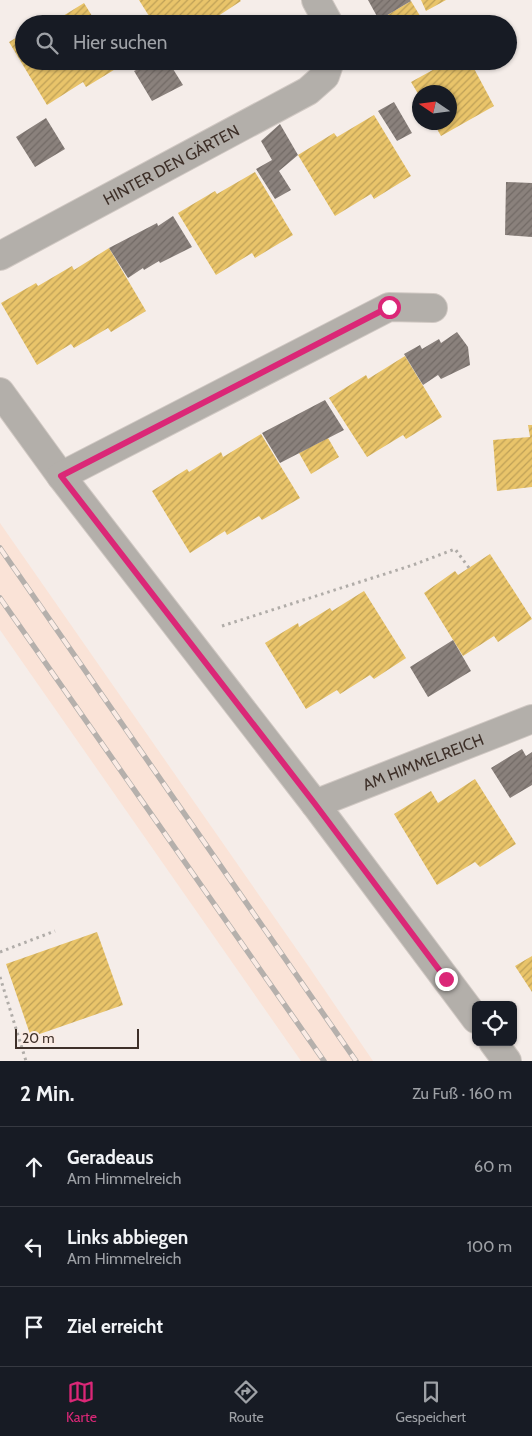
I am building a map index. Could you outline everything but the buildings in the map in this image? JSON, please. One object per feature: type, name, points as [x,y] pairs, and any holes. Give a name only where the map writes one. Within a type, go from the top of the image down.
[{"type":"street","points":[[316,0],[324,15]]},
{"type":"street","name":"HINTER DEN GÄRTEN","points":[[0,256],[308,91],[325,76],[327,70]]},
{"type":"street","points":[[61,476],[389,307],[433,308]]},
{"type":"street","points":[[0,392],[61,476],[315,804],[472,1014]]},
{"type":"street","name":"AM HIMMELREICH","points":[[315,804],[532,719]]},
{"type":"street","points":[[496,1046],[508,1061]]},
{"type":"path","points":[[186,638],[413,565],[456,549],[469,568]]},
{"type":"path","points":[[0,952],[55,931]]},
{"type":"path","points":[[0,977],[26,1061]]},
{"type":"shaded area","points":[[0,523],[373,1061],[301,1061],[0,630]]},
{"type":"railway","points":[[0,548],[356,1061]]},
{"type":"railway","points":[[0,598],[324,1061]]},
{"type":"route","points":[[389,307],[61,476],[315,804],[446,979]]}]
